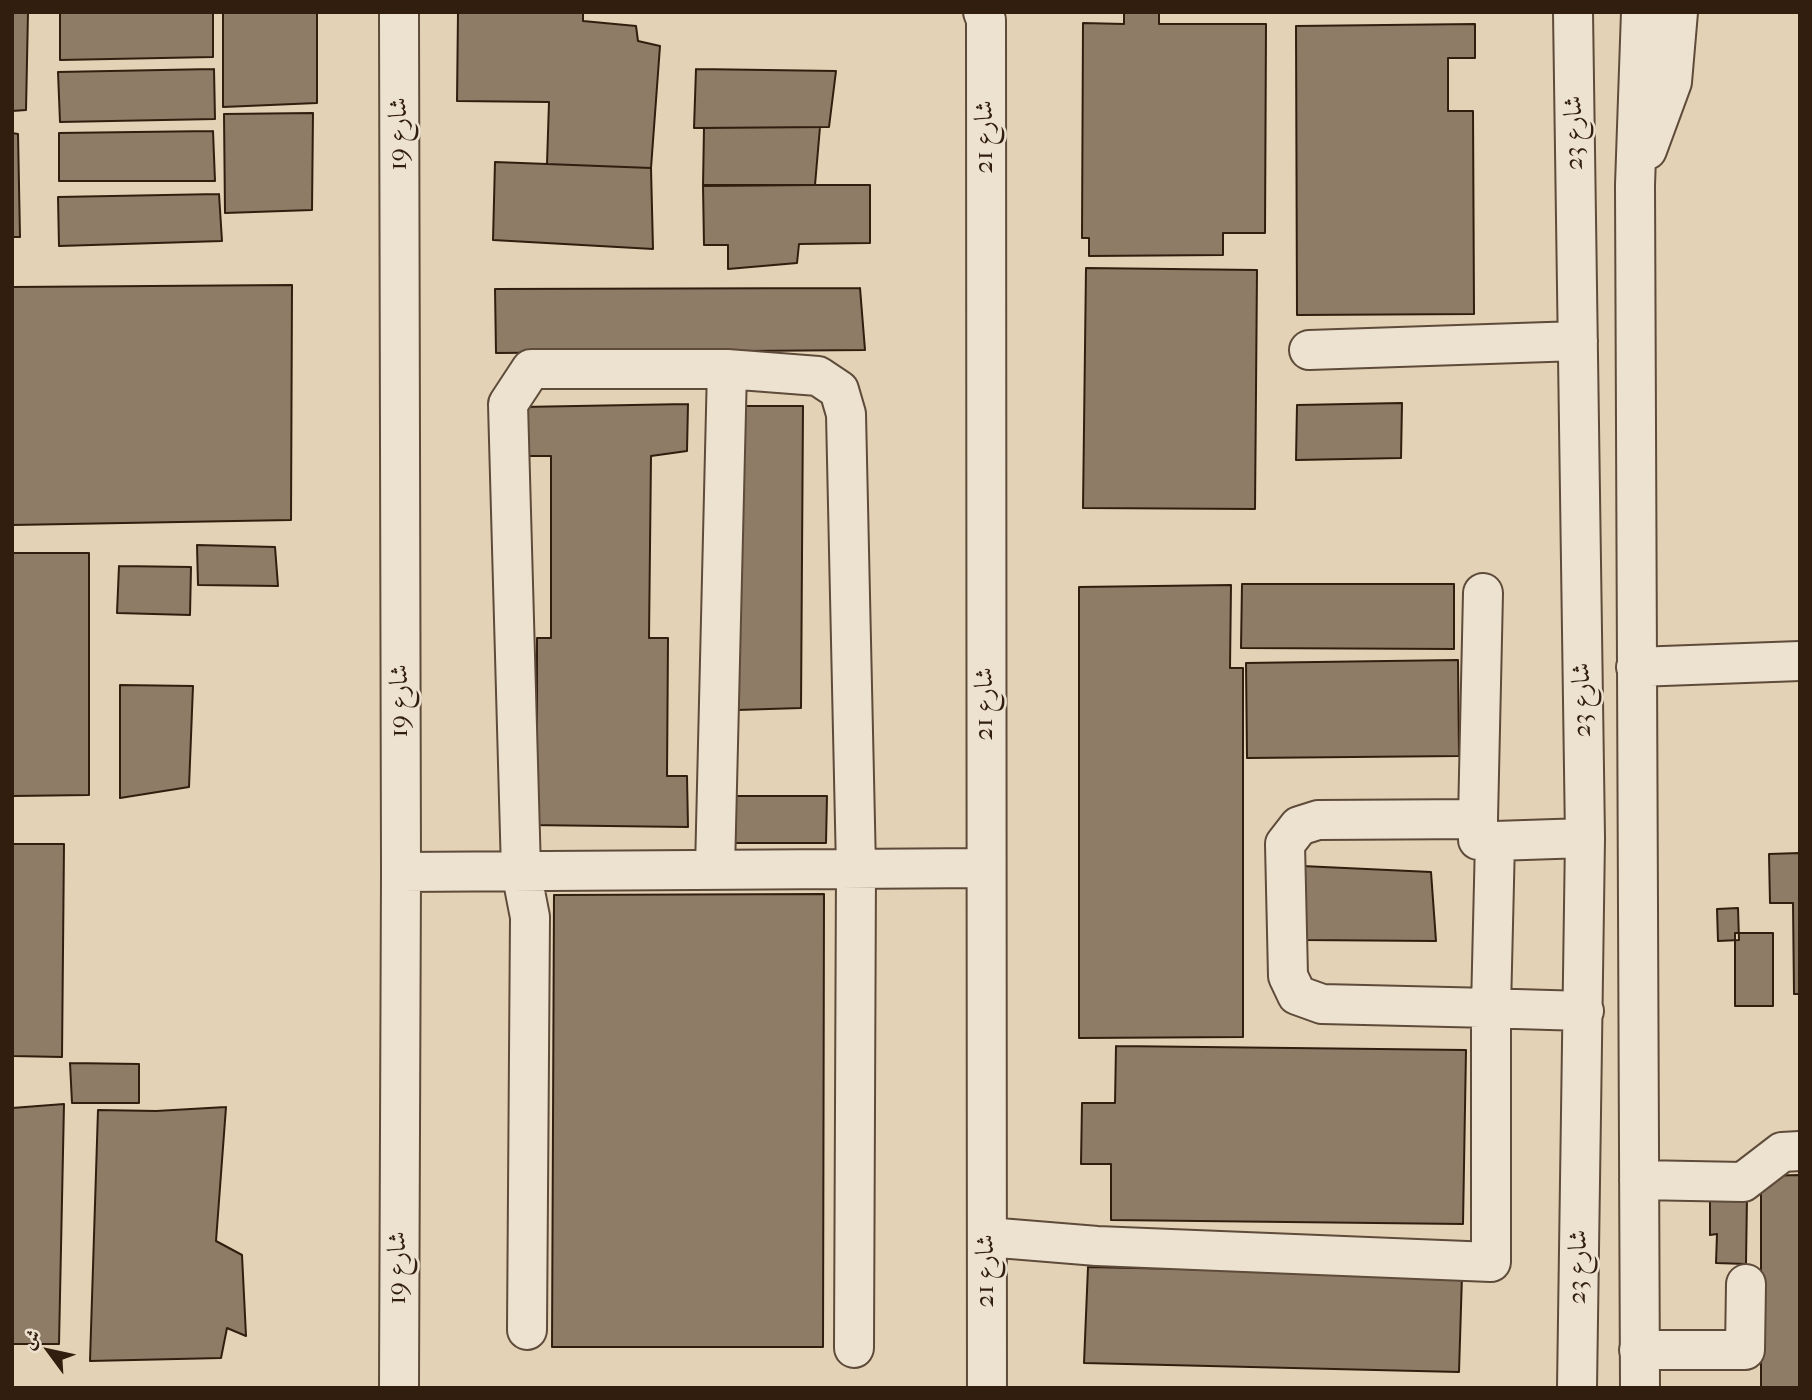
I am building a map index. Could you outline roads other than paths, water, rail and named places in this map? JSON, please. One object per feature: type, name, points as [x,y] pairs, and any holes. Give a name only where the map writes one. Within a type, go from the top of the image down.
[{"type":"street","points":[[1552,12],[1574,82]]},
{"type":"street","name":"شارع 23","points":[[1573,12],[1585,838],[1577,1388]]},
{"type":"street","name":"شارع 23","points":[[1640,1388],[1635,185],[1641,12]]},
{"type":"street","name":"شارع 23","points":[[1635,185],[1672,82],[1678,12]]},
{"type":"street","name":"شارع 19","points":[[399,1388],[400,13]]},
{"type":"street","name":"شارع 21","points":[[986,15],[986,1388]]},
{"type":"street","points":[[1309,350],[1578,341]]},
{"type":"street","points":[[527,1330],[530,916],[521,871],[508,404],[531,369],[727,369],[818,376],[839,390],[846,414],[856,868],[854,1348]]},
{"type":"street","points":[[715,869],[727,369]]},
{"type":"street","points":[[986,1237],[1097,1246],[1491,1262],[1491,1008],[1483,593]]},
{"type":"street","points":[[1636,667],[1800,661]]},
{"type":"street","points":[[1584,1011],[1322,1004],[1297,995],[1288,976],[1285,844],[1299,826],[1318,820],[1585,838]]},
{"type":"street","points":[[401,872],[986,868]]},
{"type":"street","points":[[1639,1180],[1742,1182],[1782,1152],[1800,1151]]},
{"type":"street","points":[[1639,1350],[1745,1350],[1746,1284]]}]
